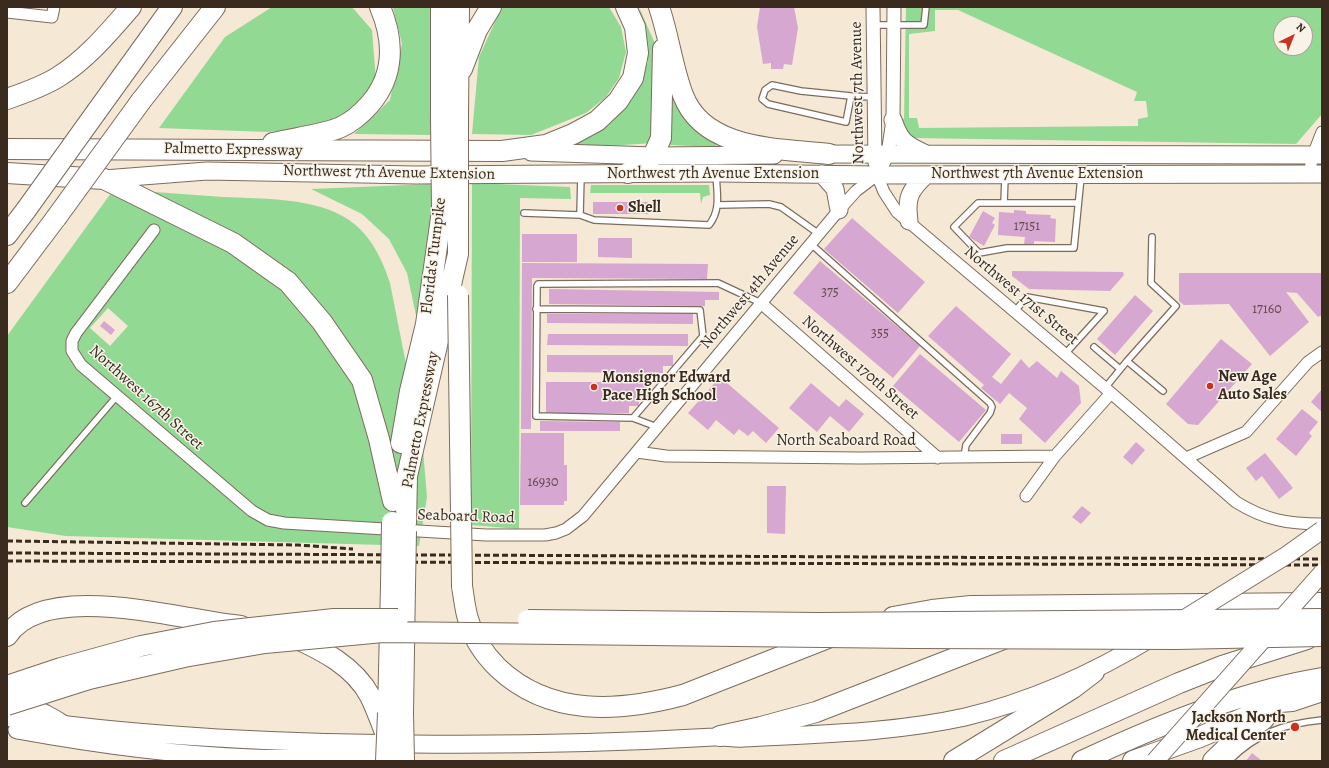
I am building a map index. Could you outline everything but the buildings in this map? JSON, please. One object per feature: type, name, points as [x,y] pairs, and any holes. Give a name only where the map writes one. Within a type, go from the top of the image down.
[{"type":"highway","points":[[7,99],[57,78],[75,66],[96,47],[131,7]]},
{"type":"highway","points":[[7,235],[172,7]]},
{"type":"highway","points":[[7,283],[141,101],[215,7]]},
{"type":"highway","points":[[240,150],[341,126],[362,113],[377,96],[388,75],[391,52],[387,24],[380,7]]},
{"type":"highway","points":[[441,7],[450,117]]},
{"type":"highway","points":[[457,84],[459,7]]},
{"type":"highway","points":[[457,84],[477,30],[491,7]]},
{"type":"highway","name":"Palmetto Expressway","points":[[7,149],[502,152],[546,145],[573,134],[597,121],[618,101],[633,78],[638,53],[635,28],[626,7]]},
{"type":"highway","points":[[661,15],[683,97],[698,120],[719,136],[743,143],[829,154]]},
{"type":"highway","points":[[628,173],[653,156],[661,138],[661,15]]},
{"type":"highway","name":"Palmetto Expressway","points":[[399,522],[407,476],[458,254],[450,210],[450,117],[457,84]]},
{"type":"highway","points":[[7,173],[104,178],[233,243],[288,282],[322,322],[362,380],[379,439],[393,501]]},
{"type":"highway","name":"Florida's Turnpike","points":[[393,501],[410,391],[450,210]]},
{"type":"highway","points":[[458,254],[462,586],[469,623],[478,643],[486,655],[507,676],[518,684],[548,700],[601,707],[641,705],[683,695],[838,634],[904,615],[971,606],[1322,603]]},
{"type":"highway","name":"Palmetto Expressway","points":[[393,501],[399,522]]},
{"type":"highway","points":[[386,761],[386,735],[389,713],[398,585],[399,522]]},
{"type":"highway","points":[[720,736],[761,727],[816,712],[1018,634],[1134,604]]},
{"type":"highway","points":[[7,636],[16,625],[33,615],[52,610],[89,607],[135,609],[236,626],[274,629],[317,647],[347,669],[362,684],[370,696],[389,713],[404,761],[412,761]]},
{"type":"highway","points":[[7,686],[61,668],[142,646],[214,632],[334,618],[811,623],[1322,619]]},
{"type":"highway","points":[[7,705],[89,679],[184,657],[265,643],[383,632],[914,638],[1176,639],[1322,635]]},
{"type":"highway","points":[[1004,761],[1179,683],[1222,666],[1322,635]]},
{"type":"highway","points":[[954,761],[1073,688],[1094,672]]},
{"type":"highway","points":[[1082,761],[1163,726],[1205,710],[1271,690],[1322,678]]},
{"type":"highway","points":[[7,691],[14,701],[23,707],[43,714],[62,725]]},
{"type":"highway","points":[[1133,761],[1200,737],[1280,702],[1292,701],[1322,692]]},
{"type":"highway","points":[[1213,761],[1247,730],[1292,701]]},
{"type":"main road","points":[[893,120],[902,140],[908,145],[928,154]]},
{"type":"main road","name":"Northwest 7th Avenue Extension","points":[[502,152],[653,156],[829,154],[1317,155]]},
{"type":"main road","name":"Northwest 7th Avenue Extension","points":[[104,178],[207,171],[415,175],[581,173],[877,175],[1315,174]]},
{"type":"main road","points":[[822,174],[835,189],[840,210]]},
{"type":"main road","points":[[909,221],[908,198],[916,184],[926,175]]},
{"type":"main road","points":[[7,718],[62,725],[200,738],[315,743],[647,742],[720,736],[738,739],[931,724],[1011,704],[1094,672],[1287,555],[1322,530]]},
{"type":"main road","points":[[1155,761],[1322,573]]},
{"type":"main road","points":[[7,728],[136,748],[217,756],[252,758],[368,757],[408,761]]},
{"type":"street","name":"Northwest 7th Avenue","points":[[873,7],[874,97],[881,154]]},
{"type":"street","name":"Northwest 7th Avenue","points":[[877,175],[881,154],[893,120],[894,7]]},
{"type":"street","points":[[7,12],[53,12]]},
{"type":"street","points":[[1315,174],[1322,132]]},
{"type":"street","name":"Northwest 4th Avenue","points":[[637,452],[810,244],[856,191],[877,175]]},
{"type":"street","name":"Northwest 171st Street","points":[[877,175],[884,192],[897,212],[1108,390],[1236,502],[1254,513],[1271,520],[1301,524],[1322,524]]},
{"type":"street","name":"Northwest 167th Street","points":[[154,230],[72,341],[72,351],[75,358],[116,396],[260,516]]},
{"type":"street","name":"Northwest 170th Street","points":[[761,304],[938,458]]},
{"type":"street","points":[[1186,458],[1246,432],[1308,362],[1322,352]]},
{"type":"street","points":[[1026,496],[1055,456],[1108,390]]},
{"type":"street","name":"North Seaboard Road","points":[[637,452],[666,456],[938,458],[1055,456]]},
{"type":"street","name":"Seaboard Road","points":[[260,516],[284,523],[334,527],[486,535],[556,534],[566,529],[583,516],[637,452]]},
{"type":"lane","points":[[873,25],[924,24],[926,7]]},
{"type":"lane","points":[[852,96],[846,122],[768,104],[762,99],[764,90],[772,86],[800,91],[874,97]]},
{"type":"lane","points":[[580,214],[581,173]]},
{"type":"lane","points":[[524,212],[580,214],[594,220],[709,224],[715,217],[718,205],[716,173]]},
{"type":"lane","points":[[1004,203],[1005,174]]},
{"type":"lane","points":[[1078,203],[978,203],[954,227],[980,253],[1007,248],[1074,248],[1081,174]]},
{"type":"lane","points":[[718,205],[769,204],[781,207],[819,234]]},
{"type":"lane","points":[[1108,390],[1127,361],[1176,306],[1151,283],[1152,237]]},
{"type":"lane","points":[[810,244],[990,403],[992,408],[990,413],[966,445],[964,457]]},
{"type":"lane","points":[[658,427],[633,418],[536,416],[536,286],[539,284],[718,283],[761,304]]},
{"type":"lane","points":[[1015,311],[1027,298],[1104,311],[1065,354]]},
{"type":"lane","points":[[536,309],[700,310],[703,336],[633,418]]},
{"type":"lane","points":[[1094,347],[1120,370]]},
{"type":"lane","points":[[1127,361],[1163,391]]},
{"type":"lane","points":[[25,503],[116,396]]},
{"type":"lane","points":[[1229,761],[1249,743],[1264,734],[1299,722],[1322,720]]},
{"type":"green space","points":[[272,7],[352,7],[372,30],[376,81],[342,123],[268,132],[159,128],[225,37]]},
{"type":"green space","points":[[393,7],[431,7],[432,135],[354,134],[390,100],[402,44]]},
{"type":"green space","points":[[503,7],[609,7],[621,27],[626,52],[619,78],[606,97],[586,113],[531,135],[472,134],[479,57]]},
{"type":"green space","points":[[639,7],[656,46],[653,143],[563,149],[637,89],[648,62],[647,37]]},
{"type":"green space","points":[[906,7],[1322,7],[1322,114],[1296,144],[912,138],[899,122],[901,119],[904,119]],"holes":[[[935,10],[958,10],[1137,92],[1134,101],[1146,101],[1148,117],[1138,119],[1138,126],[919,128],[917,118],[909,118],[909,34],[935,31]]]},
{"type":"green space","points":[[668,72],[715,142],[717,147],[669,145]]},
{"type":"green space","points":[[472,183],[570,187],[571,199],[520,198],[519,529],[471,525]]},
{"type":"green space","points":[[432,184],[431,386],[407,273],[389,239],[362,214],[311,189]]},
{"type":"green space","points":[[591,185],[709,185],[710,195],[703,197],[701,204],[700,193],[590,193]]},
{"type":"green space","points":[[114,189],[271,199],[305,203],[336,212],[357,226],[370,240],[379,256],[390,283],[423,450],[427,497],[419,546],[66,536],[7,527],[7,336]],"holes":[[[108,308],[128,326],[110,346],[90,328]]]},
{"type":"railway","points":[[7,541],[298,545],[353,549]]},
{"type":"railway","points":[[7,553],[1322,559]]},
{"type":"railway","points":[[7,561],[1322,565]]},
{"type":"place","name":"Shell","points":[[620,208]]},
{"type":"place","name":"New Age Auto Sales","points":[[1210,386]]},
{"type":"place","name":"Monsignor Edward Pace High School","points":[[594,387]]},
{"type":"place","name":"Jackson North Medical Center","points":[[1295,727]]}]
